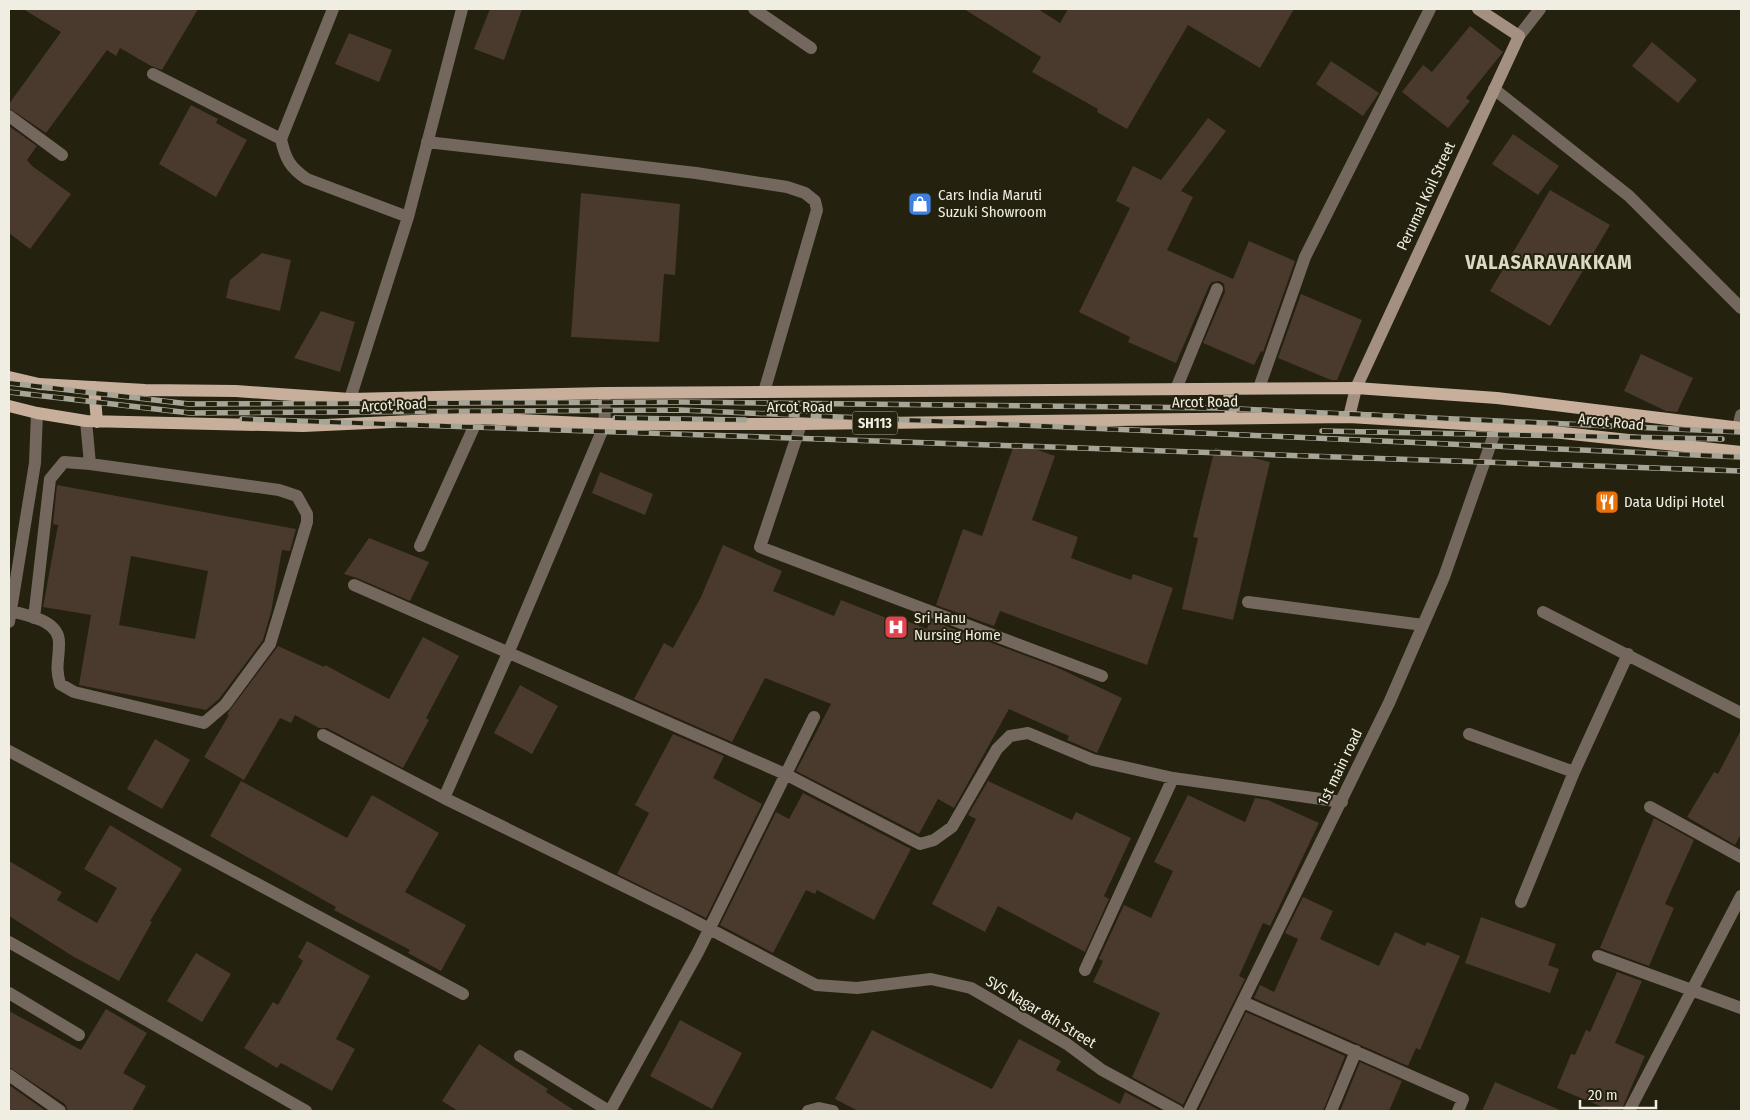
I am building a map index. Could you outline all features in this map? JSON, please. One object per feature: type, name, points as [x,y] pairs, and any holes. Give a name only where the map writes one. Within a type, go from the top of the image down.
[{"type":"main road","name":"Arcot Road","points":[[9,377],[39,384],[236,391],[350,399],[604,393],[1356,388],[1497,398],[1739,428]]},
{"type":"main road","points":[[91,422],[94,387]]},
{"type":"main road","points":[[1229,389],[1231,418]]},
{"type":"main road","name":"Arcot Road","points":[[9,406],[37,413],[91,422],[303,426],[478,418],[605,424],[801,424],[1349,417],[1497,426],[1741,452]]},
{"type":"street","points":[[333,9],[280,139],[285,158],[294,170],[307,179],[408,217]]},
{"type":"street","points":[[350,399],[408,217],[462,9]]},
{"type":"street","points":[[754,9],[811,48]]},
{"type":"street","points":[[1259,388],[1305,257],[1430,9]]},
{"type":"street","points":[[1478,9],[1519,36],[1540,9]]},
{"type":"street","name":"Perumal Koil Street","points":[[1349,417],[1356,388],[1519,36]]},
{"type":"street","points":[[154,74],[280,139]]},
{"type":"street","points":[[1494,89],[1629,196],[1741,308]]},
{"type":"street","points":[[9,116],[62,155]]},
{"type":"street","points":[[427,142],[696,173],[787,187],[805,193],[815,201],[817,210],[764,392]]},
{"type":"street","points":[[1176,389],[1217,289]]},
{"type":"street","points":[[444,798],[509,651],[605,424],[604,393]]},
{"type":"street","points":[[34,618],[50,479],[64,462],[279,490],[296,496],[307,514],[270,644],[225,704],[204,723],[74,692],[60,684],[56,668],[59,642],[56,631],[48,623],[34,618],[10,616],[35,463],[37,413]]},
{"type":"street","points":[[1739,428],[1741,415]]},
{"type":"street","points":[[420,546],[478,418]]},
{"type":"street","points":[[90,464],[91,422]]},
{"type":"street","points":[[801,424],[760,547],[1102,676]]},
{"type":"street","name":"1st main road","points":[[1189,1111],[1342,802],[1423,625],[1444,578],[1497,426]]},
{"type":"street","points":[[354,584],[785,774],[920,844],[934,840],[952,827],[997,748],[1010,736],[1028,733],[1093,760],[1173,778],[1342,802]]},
{"type":"street","points":[[1248,602],[1423,625]]},
{"type":"street","points":[[1543,612],[1741,713]]},
{"type":"street","points":[[1521,902],[1574,772],[1628,654]]},
{"type":"street","points":[[520,1056],[609,1111],[710,930],[814,717]]},
{"type":"street","points":[[1469,734],[1574,772]]},
{"type":"street","name":"SVS Nagar 8th Street","points":[[323,735],[816,985],[857,988],[932,979],[972,988],[1067,1044],[1102,1070],[1178,1111]]},
{"type":"street","points":[[9,751],[463,994]]},
{"type":"street","points":[[1084,970],[1173,778]]},
{"type":"street","points":[[1650,807],[1741,857]]},
{"type":"street","points":[[1629,1111],[1741,896]]},
{"type":"street","points":[[9,942],[306,1111]]},
{"type":"street","points":[[1598,956],[1741,1008]]},
{"type":"street","points":[[9,993],[79,1036]]},
{"type":"street","points":[[1243,1002],[1463,1099],[1458,1111]]},
{"type":"street","points":[[1331,1111],[1356,1051]]},
{"type":"street","points":[[9,1076],[60,1111]]},
{"type":"street","points":[[808,1111],[819,1108],[833,1111]]},
{"type":"building","points":[[23,9],[198,9],[162,70],[151,66],[120,48],[116,56],[107,50],[46,133],[9,108],[9,104],[61,32]]},
{"type":"building","points":[[490,9],[522,9],[504,60],[474,49]]},
{"type":"building","points":[[964,9],[1038,9],[1060,23],[1068,9],[1294,9],[1260,68],[1188,25],[1127,129],[1097,112],[1098,109],[1032,72],[1041,57]]},
{"type":"building","points":[[1470,26],[1503,52],[1466,98],[1470,101],[1448,128],[1402,92],[1423,65],[1432,72]]},
{"type":"building","points":[[349,33],[392,50],[379,82],[335,64]]},
{"type":"building","points":[[1652,42],[1697,80],[1678,103],[1632,66]]},
{"type":"building","points":[[1331,61],[1379,93],[1363,116],[1316,84]]},
{"type":"building","points":[[191,105],[218,119],[216,123],[247,140],[216,197],[159,164]]},
{"type":"building","points":[[1208,118],[1226,131],[1181,191],[1193,197],[1167,250],[1233,279],[1249,241],[1295,261],[1263,352],[1261,351],[1254,365],[1203,343],[1225,292],[1224,284],[1220,281],[1212,282],[1209,286],[1176,363],[1128,342],[1130,337],[1079,312],[1130,208],[1116,201],[1133,166],[1161,180]]},
{"type":"building","points":[[9,126],[37,146],[27,160],[32,166],[71,194],[30,249],[9,233]]},
{"type":"building","points":[[1513,134],[1559,166],[1538,195],[1492,164]]},
{"type":"building","points":[[1550,190],[1610,225],[1550,326],[1490,291]]},
{"type":"building","points":[[581,193],[680,204],[675,275],[664,274],[659,342],[571,337]]},
{"type":"building","points":[[262,253],[291,260],[280,311],[226,298],[230,280]]},
{"type":"building","points":[[1301,294],[1362,320],[1337,380],[1331,380],[1278,358]]},
{"type":"building","points":[[321,311],[355,322],[340,372],[294,358]]},
{"type":"building","points":[[1641,354],[1693,378],[1677,412],[1666,411],[1624,391]]},
{"type":"building","points":[[1015,442],[1055,456],[1032,520],[1078,537],[1071,558],[1131,580],[1133,574],[1173,588],[1147,665],[1000,611],[994,626],[936,605],[963,529],[982,536]]},
{"type":"building","points":[[1215,448],[1270,462],[1233,620],[1182,609],[1198,538],[1193,537]]},
{"type":"building","points":[[600,472],[653,494],[645,515],[592,493]]},
{"type":"building","points":[[57,485],[296,529],[290,551],[282,550],[271,612],[263,640],[219,699],[206,710],[79,685],[91,615],[43,607],[58,525],[53,524]],"holes":[[[131,556],[208,571],[195,639],[119,625]]]},
{"type":"building","points":[[369,538],[429,562],[410,601],[344,574]]},
{"type":"building","points":[[723,545],[782,571],[773,591],[834,616],[841,600],[889,619],[891,615],[927,629],[930,620],[1056,667],[1122,698],[1097,753],[1067,740],[1069,736],[1009,709],[954,808],[938,799],[919,834],[796,771],[831,704],[765,678],[732,742],[634,699],[664,643],[673,648],[701,597]]},
{"type":"building","points":[[423,637],[459,656],[426,718],[429,720],[403,768],[327,728],[319,728],[295,715],[291,723],[280,718],[244,780],[204,757],[229,715],[227,714],[278,646],[324,667],[325,665],[389,699]]},
{"type":"building","points":[[520,685],[558,706],[532,754],[494,733]]},
{"type":"building","points":[[1741,730],[1741,834],[1735,845],[1687,817],[1714,772],[1718,774]]},
{"type":"building","points":[[673,734],[724,756],[713,778],[762,804],[706,918],[617,874],[649,813],[635,805]]},
{"type":"building","points":[[155,739],[190,760],[162,809],[127,789]]},
{"type":"building","points":[[241,781],[347,838],[372,795],[439,833],[405,892],[466,925],[441,971],[408,953],[410,950],[334,910],[336,907],[210,836]]},
{"type":"building","points":[[988,781],[1072,820],[1076,812],[1131,838],[1104,896],[1109,899],[1085,952],[998,906],[985,932],[932,904],[976,819],[968,815]]},
{"type":"building","points":[[803,793],[911,849],[874,920],[817,890],[815,894],[806,890],[773,953],[720,925],[776,812],[789,819]]},
{"type":"building","points":[[1188,795],[1245,822],[1255,798],[1268,800],[1319,823],[1270,926],[1263,923],[1239,976],[1245,979],[1183,1105],[1132,1077],[1160,1013],[1093,982],[1103,961],[1099,959],[1124,905],[1151,918],[1173,871],[1154,862]]},
{"type":"building","points":[[1654,818],[1694,840],[1665,904],[1674,908],[1649,966],[1600,948]]},
{"type":"building","points":[[110,825],[182,869],[150,921],[152,922],[119,981],[74,957],[9,916],[9,861],[62,892],[57,900],[97,923],[117,888],[84,869]]},
{"type":"building","points":[[1303,897],[1333,911],[1320,939],[1379,966],[1395,932],[1425,946],[1427,942],[1460,956],[1420,1050],[1416,1048],[1408,1066],[1254,998],[1260,985],[1274,992],[1298,939],[1285,933]]},
{"type":"building","points":[[1481,917],[1556,944],[1548,965],[1559,969],[1550,993],[1465,963]]},
{"type":"building","points":[[307,941],[370,976],[336,1039],[355,1049],[332,1091],[281,1063],[277,1068],[244,1048],[273,1002],[278,1005],[303,961],[298,957]]},
{"type":"building","points":[[196,953],[231,974],[202,1022],[167,1001]]},
{"type":"building","points":[[1617,972],[1642,981],[1615,1043],[1645,1056],[1621,1111],[1612,1111],[1557,1088],[1571,1054],[1575,1055],[1586,1030],[1590,1032]]},
{"type":"building","points":[[106,1009],[147,1033],[123,1073],[146,1086],[132,1111],[68,1111],[65,1104],[9,1067],[9,1011],[81,1050]]},
{"type":"building","points":[[1246,1012],[1345,1056],[1323,1111],[1198,1111]]},
{"type":"building","points":[[680,1020],[742,1053],[712,1109],[650,1076]]},
{"type":"building","points":[[872,1030],[992,1089],[1019,1039],[1061,1061],[1056,1070],[1120,1104],[1125,1092],[1161,1111],[858,1111],[835,1099]]},
{"type":"building","points":[[479,1044],[548,1089],[546,1092],[575,1111],[458,1111],[442,1101]]},
{"type":"building","points":[[1360,1062],[1402,1081],[1389,1111],[1340,1111]]},
{"type":"building","points":[[1495,1082],[1562,1111],[1482,1111]]},
{"type":"building","points":[[9,1085],[46,1111],[9,1111]]},
{"type":"railway","points":[[9,383],[189,404],[680,402],[1216,408],[1741,432]]},
{"type":"railway","points":[[9,392],[190,413],[681,410],[1741,457]]},
{"type":"railway","points":[[615,418],[745,420]]},
{"type":"railway","points":[[242,419],[1741,471]]},
{"type":"railway","points":[[1322,431],[1722,439]]},
{"type":"place","name":"Cars India Maruti Suzuki Showroom","points":[[920,204]]},
{"type":"place","name":"Data Udipi Hotel","points":[[1607,502]]},
{"type":"place","name":"Sri Hanu Nursing Home","points":[[896,627]]},
{"type":"district","name":"VALASARAVAKKAM","points":[[1549,262]]}]
